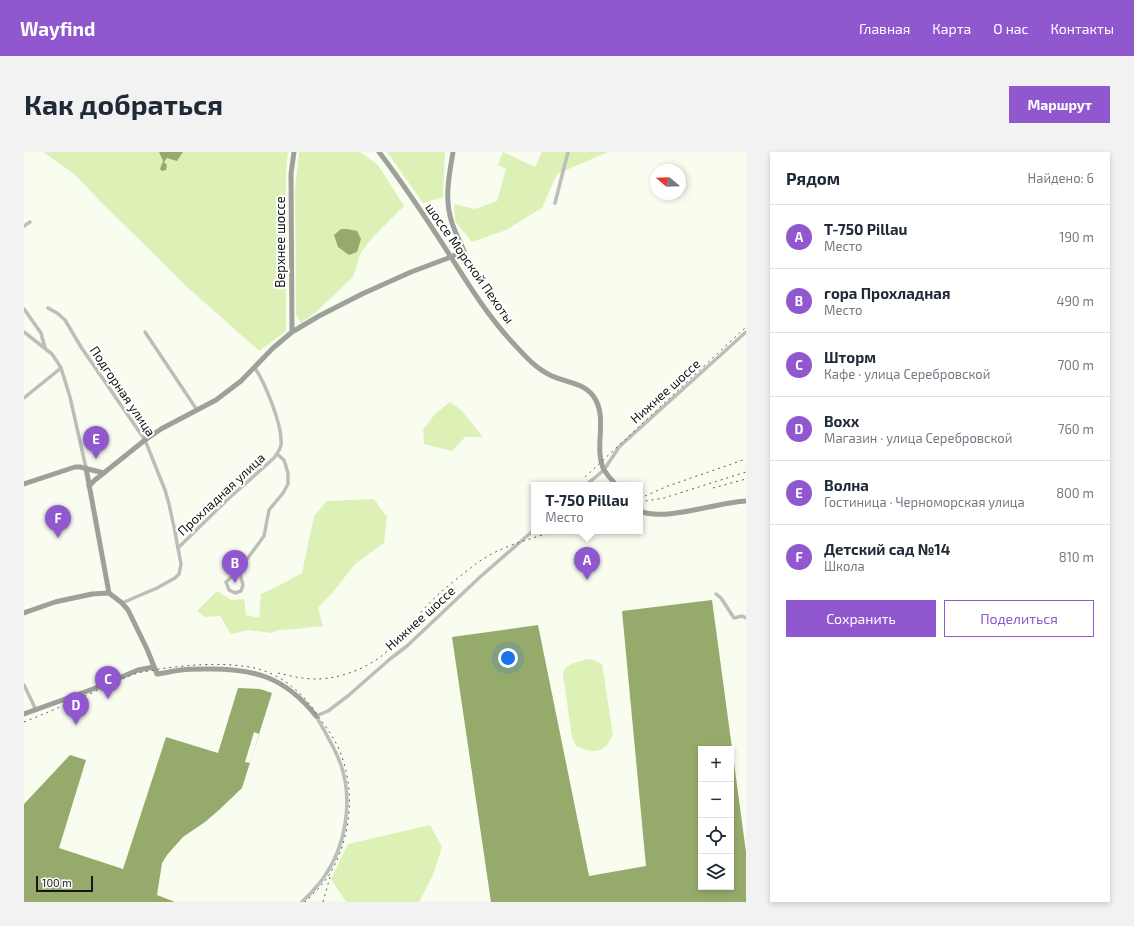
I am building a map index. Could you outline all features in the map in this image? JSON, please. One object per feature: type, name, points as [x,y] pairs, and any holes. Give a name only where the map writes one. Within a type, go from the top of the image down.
[{"type":"street","name":"Верхнее шоссе","points":[[292,332],[291,174],[294,152]]},
{"type":"street","name":"шоссе Морской Пехоты","points":[[379,152],[414,200],[488,313],[528,359],[540,369],[552,376],[576,383],[586,389],[593,396],[600,413],[600,450],[604,470]]},
{"type":"street","points":[[89,486],[144,440],[161,429],[216,400],[241,381],[273,348],[292,332],[362,294],[411,272],[464,251],[452,223],[447,200],[448,179],[454,152]]},
{"type":"street","points":[[555,203],[568,152]]},
{"type":"street","points":[[24,226],[30,222]]},
{"type":"street","name":"Подгорная улица","points":[[48,308],[65,320],[81,347],[144,440],[165,490],[178,548],[180,564],[179,574],[175,578],[157,588],[122,603]]},
{"type":"street","points":[[24,309],[41,333],[45,349]]},
{"type":"street","points":[[145,332],[197,410]]},
{"type":"street","name":"Нижнее шоссе","points":[[590,482],[604,470],[619,447],[746,332]]},
{"type":"street","points":[[24,333],[55,358],[61,368],[70,397],[86,468],[109,593]]},
{"type":"street","points":[[24,398],[61,368]]},
{"type":"street","points":[[239,570],[243,585],[241,591],[236,593],[229,590],[226,582],[239,570],[264,536],[269,510],[283,493],[288,484],[288,473],[284,460],[277,454],[281,447],[279,424],[261,377],[255,368]]},
{"type":"street","name":"Прохладная улица","points":[[178,548],[277,454]]},
{"type":"street","points":[[24,484],[75,467],[86,468],[104,473]]},
{"type":"street","points":[[604,470],[614,482]]},
{"type":"street","points":[[643,512],[649,514],[671,513],[746,501]]},
{"type":"street","name":"Нижнее шоссе","points":[[316,716],[328,711],[349,695],[407,646],[480,577],[531,533]]},
{"type":"street","points":[[24,613],[55,602],[92,594],[109,593],[122,603],[131,616],[157,674],[182,670],[243,670],[260,674],[281,684],[307,705],[316,716],[325,732],[341,766],[346,788],[347,803],[342,838],[336,856],[324,877],[302,902]]},
{"type":"street","points":[[716,594],[721,598],[734,618],[742,616],[746,618]]},
{"type":"street","points":[[24,714],[93,689],[138,670],[154,667]]},
{"type":"street","points":[[24,684],[36,710]]},
{"type":"shaded area","points":[[43,152],[288,152],[286,172],[286,331],[259,351],[186,286],[73,173]]},
{"type":"shaded area","points":[[159,152],[183,152],[177,161],[167,158],[164,162],[167,165],[166,170],[162,171],[160,169],[163,161]]},
{"type":"shaded area","points":[[299,152],[360,152],[378,165],[404,206],[374,236],[361,252],[353,277],[316,312],[301,323],[296,315],[295,188]]},
{"type":"shaded area","points":[[387,152],[445,152],[443,197],[423,203]]},
{"type":"shaded area","points":[[503,152],[535,167],[542,152],[608,152],[557,174],[542,208],[506,230],[472,242],[455,221],[454,204],[475,209],[497,201],[506,169],[498,165]]},
{"type":"shaded area","points":[[341,229],[357,231],[361,239],[357,252],[349,255],[338,247],[334,235]]},
{"type":"shaded area","points":[[450,402],[461,410],[483,437],[465,437],[452,451],[424,444],[423,430],[435,414]]},
{"type":"shaded area","points":[[374,499],[387,517],[384,543],[355,564],[318,608],[323,626],[278,630],[271,633],[249,630],[231,634],[220,616],[205,617],[197,611],[217,591],[231,600],[244,599],[246,615],[259,618],[261,594],[302,573],[314,516],[327,501]]},
{"type":"shaded area","points":[[712,600],[732,746],[698,746],[698,890],[734,890],[734,763],[746,852],[746,902],[491,902],[452,637],[538,625],[589,876],[646,866],[622,611]]},
{"type":"shaded area","points":[[587,659],[594,660],[602,664],[613,735],[606,746],[595,751],[576,746],[572,737],[563,675],[565,668],[573,663]]},
{"type":"shaded area","points":[[238,688],[260,689],[272,693],[242,788],[205,822],[183,837],[162,863],[157,895],[175,902],[24,902],[24,804],[70,755],[86,760],[59,848],[123,869],[166,737],[218,753]]},
{"type":"shaded area","points":[[430,825],[442,847],[433,875],[419,902],[346,902],[331,879],[348,844]]},
{"type":"pier","points":[[254,732],[259,734],[250,763],[245,762]]},
{"type":"railway","points":[[585,477],[746,327]]},
{"type":"railway","points":[[645,496],[668,486],[746,459]]},
{"type":"railway","points":[[643,502],[664,498],[746,472]]},
{"type":"railway","points":[[713,488],[746,479]]},
{"type":"railway","points":[[278,673],[306,678],[325,679],[361,669],[390,649],[436,597],[477,563],[495,552],[546,534]]},
{"type":"railway","points":[[24,722],[141,672],[181,666],[238,665],[260,670],[281,679],[299,692],[307,701],[334,740],[344,762],[349,794],[347,826],[338,857],[331,872],[319,888],[305,902]]},
{"type":"railway","points":[[323,902],[330,877]]},
{"type":"place","name":"Волна","points":[[96,459]]},
{"type":"place","name":"Детский сад №14","points":[[58,538]]},
{"type":"place","name":"T-750 Pillau","points":[[587,580]]},
{"type":"place","name":"гора Прохладная","points":[[235,583]]},
{"type":"place","name":"Шторм","points":[[108,699]]},
{"type":"place","name":"Boxx","points":[[76,725]]}]
